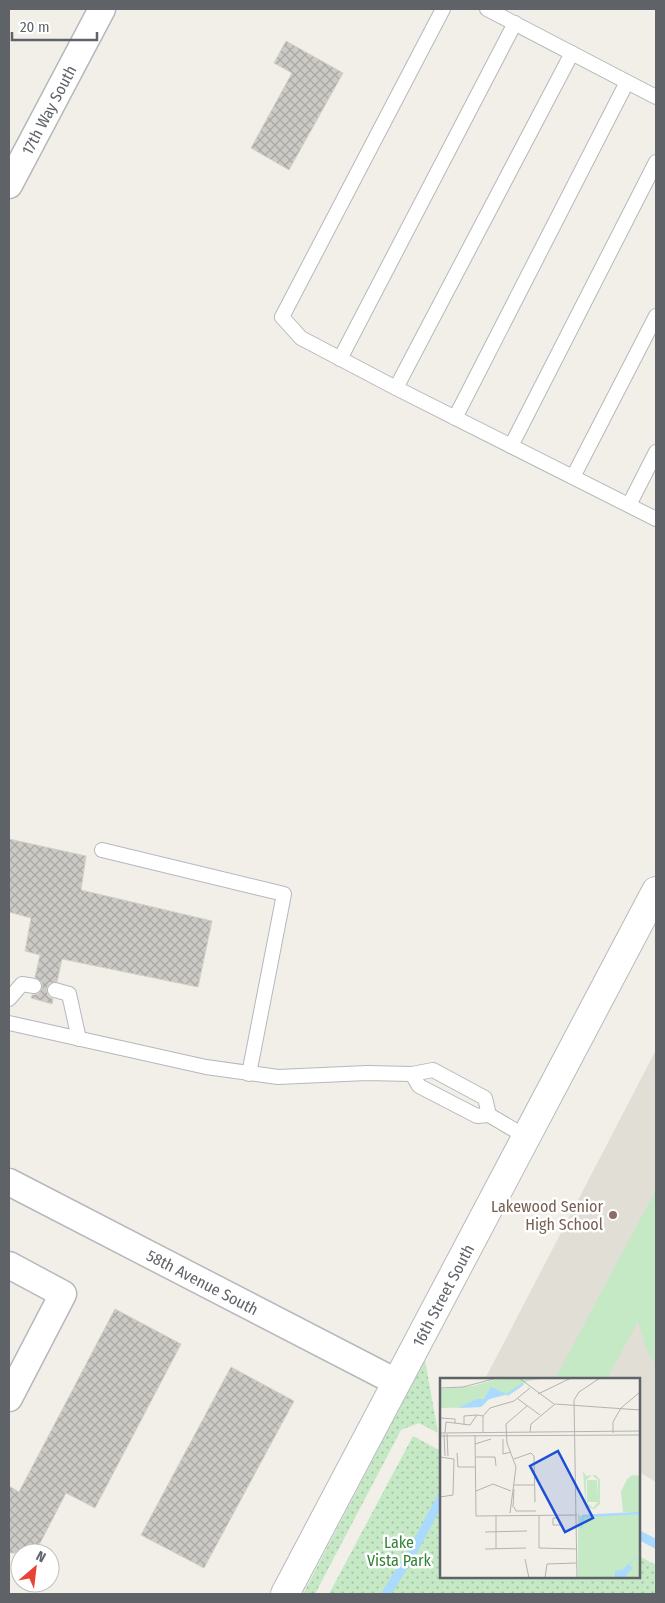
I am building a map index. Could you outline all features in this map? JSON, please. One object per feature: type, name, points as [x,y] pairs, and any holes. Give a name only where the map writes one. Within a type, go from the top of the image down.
[{"type":"street","name":"17th Way South","points":[[9,185],[102,9]]},
{"type":"street","name":"16th Street South","points":[[286,1594],[396,1382],[528,1138],[656,891]]},
{"type":"street","name":"58th Avenue South","points":[[12,1191],[396,1382]]},
{"type":"street","points":[[9,1265],[63,1294],[9,1398]]},
{"type":"lane","points":[[443,9],[282,317],[301,338],[656,519]]},
{"type":"lane","points":[[487,9],[656,96]]},
{"type":"lane","points":[[340,359],[515,23]]},
{"type":"lane","points":[[396,388],[572,53]]},
{"type":"lane","points":[[455,418],[627,82]]},
{"type":"lane","points":[[511,446],[656,162]]},
{"type":"lane","points":[[573,477],[656,316]]},
{"type":"lane","points":[[629,505],[656,452]]},
{"type":"lane","points":[[102,850],[284,894],[249,1074]]},
{"type":"lane","points":[[9,1000],[22,984],[34,986]]},
{"type":"lane","points":[[55,990],[69,994],[79,1039]]},
{"type":"lane","points":[[9,1023],[206,1067],[249,1074],[278,1077],[367,1073],[412,1074],[433,1070],[485,1098],[489,1115]]},
{"type":"lane","points":[[412,1074],[419,1086],[477,1116],[489,1115],[528,1138]]},
{"type":"shaded area","name":"Lakewood Senior High School","points":[[656,1050],[656,1482],[640,1473],[640,1378],[486,1378]]},
{"type":"green space","points":[[656,1190],[656,1365],[646,1348],[638,1321],[608,1378],[556,1378]]},
{"type":"green space","points":[[425,1360],[438,1433],[419,1423],[401,1430],[315,1594],[303,1594]]},
{"type":"green space","name":"Lake Vista Park","points":[[413,1436],[440,1450],[440,1578],[640,1578],[640,1557],[656,1565],[656,1594],[329,1594]]},
{"type":"building","points":[[286,41],[343,73],[289,170],[251,148],[292,73],[274,63]]},
{"type":"building","points":[[9,839],[86,856],[81,890],[212,921],[198,987],[62,959],[57,982],[49,983],[47,988],[48,996],[53,999],[52,1004],[31,998],[32,995],[38,994],[42,988],[42,982],[35,977],[40,955],[25,951],[31,918],[9,912]]},
{"type":"building","points":[[115,1309],[181,1344],[95,1508],[66,1493],[40,1543],[10,1543],[9,1553],[9,1486],[19,1492]]},
{"type":"building","points":[[231,1367],[294,1401],[204,1568],[141,1535]]},
{"type":"waterway","points":[[386,1594],[413,1551],[440,1500]]},
{"type":"waterway","points":[[640,1536],[656,1544]]},
{"type":"place","name":"Lakewood Senior High School","points":[[613,1215]]}]
